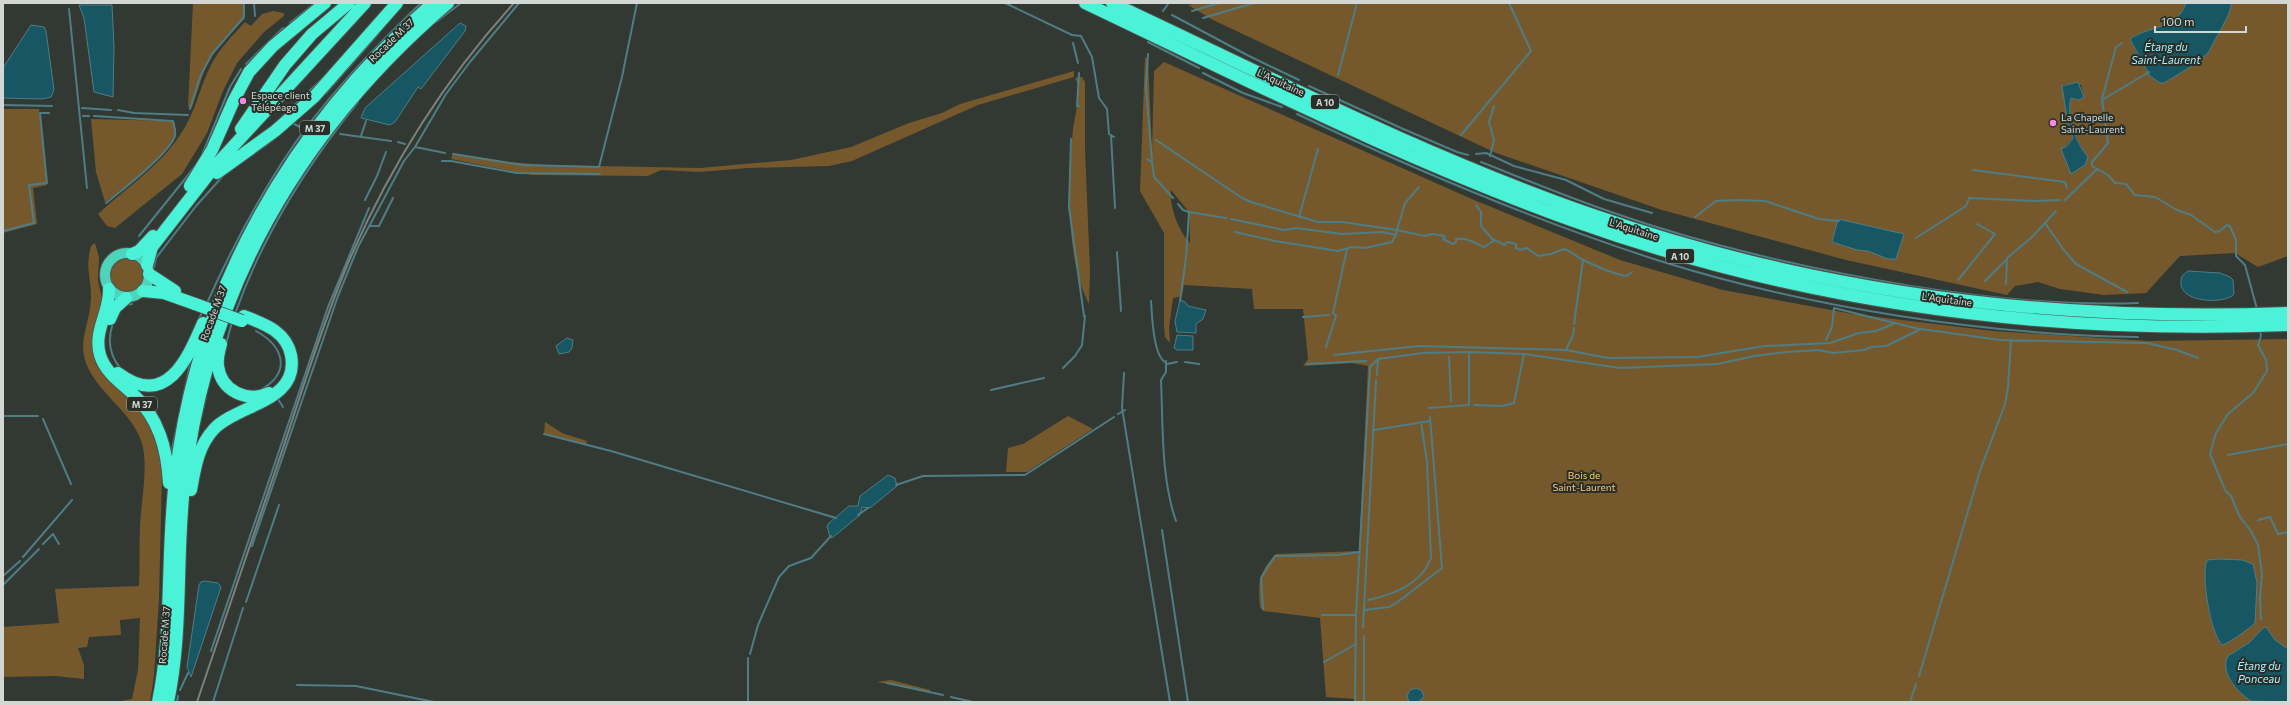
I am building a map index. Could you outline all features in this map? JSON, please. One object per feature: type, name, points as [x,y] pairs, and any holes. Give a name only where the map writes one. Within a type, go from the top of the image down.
[{"type":"highway","points":[[183,204],[207,160],[234,100],[249,72],[273,46],[324,3]]},
{"type":"highway","points":[[148,269],[152,247],[183,204],[237,135],[285,65],[312,34],[349,3]]},
{"type":"highway","points":[[132,254],[139,251],[150,240],[215,166],[366,3]]},
{"type":"highway","points":[[183,204],[220,171],[280,127],[314,98],[397,3]]},
{"type":"highway","name":"Rocade M 37","points":[[158,702],[167,640],[170,530],[177,460],[191,391],[205,340],[229,278],[266,204],[314,130],[371,62],[434,3]]},
{"type":"highway","name":"Rocade M 37","points":[[168,702],[177,641],[179,554],[183,490],[194,423],[207,366],[224,315],[263,229],[289,183],[315,144],[344,107],[378,68],[448,3]]},
{"type":"highway","name":"L'Aquitaine","points":[[1085,3],[1144,18],[1395,135],[1508,183],[1610,221],[1729,257],[1843,283],[1982,304],[2130,315],[2262,320],[2288,325]]},
{"type":"highway","name":"L'Aquitaine","points":[[1109,8],[1143,30],[1359,132],[1482,186],[1599,230],[1726,268],[1856,297],[1980,316],[2114,326],[2262,320],[2288,313]]},
{"type":"highway","name":"M 37","points":[[148,269],[167,287],[196,301],[243,319],[272,328],[284,339],[292,359],[290,373],[278,393],[226,419],[207,438],[197,461],[179,554]]},
{"type":"highway","name":"M 37","points":[[126,298],[115,308],[107,325],[104,338],[106,353],[114,369],[124,378],[137,384],[155,384],[172,377],[183,366],[221,283],[229,278]]},
{"type":"highway","name":"M 37","points":[[109,289],[108,305],[98,337],[100,355],[109,372],[148,411],[161,435],[168,462],[170,530]]},
{"type":"highway","name":"M 37","points":[[143,291],[164,293],[196,301]]},
{"type":"highway","name":"M 37","points":[[224,315],[218,359],[221,378],[237,393],[258,396],[270,392],[282,378],[286,365],[285,353],[279,342],[270,333],[243,319]]},
{"type":"main road","points":[[132,254],[140,258],[148,269],[149,280],[143,291],[132,297],[126,298],[119,296],[109,289],[105,279],[108,264],[117,256],[132,254]]},
{"type":"green space","points":[[193,3],[245,3],[244,19],[217,48],[205,68],[192,107],[188,107]]},
{"type":"green space","points":[[1197,3],[2186,3],[2182,11],[2171,22],[2164,26],[2134,36],[2132,44],[2150,76],[2162,83],[2208,53],[2228,16],[2232,3],[2288,3],[2288,256],[2258,267],[2235,253],[2180,256],[2146,293],[2104,295],[2060,289],[2038,282],[2015,286],[2007,295],[1846,260],[1662,210],[1496,153],[1213,20],[1188,5]],"holes":[[[2075,83],[2081,85],[2083,93],[2077,100],[2071,98],[2070,113],[2076,137],[2088,158],[2064,148],[2073,138],[2067,118],[2063,85]]]},
{"type":"green space","points":[[273,11],[284,13],[284,16],[264,32],[237,63],[223,91],[207,133],[182,174],[115,228],[107,226],[98,214],[142,177],[172,147],[185,127],[211,65],[222,48],[245,22],[251,26],[262,14]]},
{"type":"green space","name":"Bois de Saint-Laurent","points":[[1145,57],[1148,60],[1152,151],[1154,71],[1164,62],[1474,200],[1620,260],[1723,290],[1853,314],[1993,331],[2149,341],[2288,339],[2288,649],[2275,641],[2265,627],[2250,642],[2228,656],[2253,702],[1356,702],[1355,699],[1326,697],[1320,618],[1263,611],[1260,607],[1259,584],[1262,573],[1276,554],[1359,551],[1368,366],[1352,363],[1303,366],[1308,359],[1303,309],[1254,309],[1252,289],[1184,285],[1182,296],[1173,298],[1169,328],[1170,343],[1165,337],[1164,325],[1164,233],[1140,191]],"holes":[[[1171,190],[1189,212],[1190,243],[1182,232],[1173,211]],[[2219,559],[2235,560],[2257,585],[2255,595],[2255,616],[2252,626],[2222,645],[2210,617],[2205,579],[2207,561]]]},
{"type":"green space","points":[[1074,71],[1074,77],[978,105],[852,161],[829,166],[748,168],[699,172],[661,170],[648,176],[532,175],[451,159],[453,153],[508,162],[546,165],[700,168],[791,160],[851,147],[909,123],[942,113],[960,104]]},
{"type":"green space","points":[[1082,77],[1085,82],[1085,149],[1090,271],[1089,304],[1081,285],[1076,264],[1070,218],[1071,149],[1078,95],[1077,82],[1075,78]]},
{"type":"green space","points":[[3,109],[39,109],[47,185],[33,188],[37,224],[3,233]]},
{"type":"green space","points":[[91,119],[174,121],[175,133],[168,147],[152,164],[132,182],[105,202],[96,172]]},
{"type":"green space","points":[[95,243],[99,257],[98,281],[102,298],[94,349],[142,410],[159,440],[162,473],[159,599],[154,676],[150,702],[116,702],[132,699],[138,670],[140,618],[120,620],[121,635],[89,637],[87,647],[78,648],[84,665],[84,679],[55,676],[3,677],[3,627],[59,623],[55,589],[139,586],[140,526],[145,469],[143,447],[131,422],[94,378],[84,356],[84,338],[91,297],[88,260],[91,246]]},
{"type":"green space","points":[[124,257],[130,257],[140,262],[145,275],[140,288],[130,293],[124,293],[114,288],[109,278],[109,272],[114,262]]},
{"type":"green space","points":[[1068,416],[1093,429],[1027,472],[1006,472],[1008,448],[1023,444]]},
{"type":"green space","points":[[545,422],[562,433],[587,441],[586,445],[544,434]]},
{"type":"green space","points":[[891,680],[930,690],[930,692],[877,682]]},
{"type":"water","name":"Étang du Saint-Laurent","points":[[2186,3],[2232,3],[2228,16],[2208,53],[2192,66],[2164,83],[2160,83],[2150,76],[2130,39],[2146,31],[2170,23],[2182,12]]},
{"type":"water","points":[[79,5],[112,5],[114,47],[113,97],[94,92],[84,18]]},
{"type":"water","points":[[460,23],[466,26],[465,31],[421,89],[418,87],[395,122],[390,125],[361,118],[365,108]]},
{"type":"water","points":[[31,25],[44,27],[46,31],[54,90],[51,97],[42,99],[3,98],[3,68]]},
{"type":"water","points":[[2078,82],[2084,97],[2079,100],[2071,98],[2071,121],[2076,137],[2088,157],[2085,165],[2071,174],[2061,149],[2067,146],[2073,138],[2067,118],[2062,86]]},
{"type":"water","points":[[1838,219],[1904,234],[1896,259],[1888,259],[1868,251],[1857,250],[1832,242]]},
{"type":"water","points":[[2188,271],[2220,273],[2230,277],[2233,280],[2234,294],[2230,297],[2212,300],[2202,300],[2192,297],[2185,292],[2181,286],[2182,276]]},
{"type":"water","points":[[1180,300],[1185,302],[1188,306],[1206,310],[1203,319],[1196,324],[1196,333],[1177,332],[1175,321]]},
{"type":"water","points":[[1177,335],[1193,336],[1193,350],[1177,350],[1174,348]]},
{"type":"water","points":[[567,338],[573,340],[572,348],[569,352],[559,354],[556,346]]},
{"type":"water","points":[[888,475],[895,478],[897,486],[870,508],[862,507],[860,515],[832,538],[830,537],[827,526],[829,523],[849,506],[858,506],[860,496]]},
{"type":"water","points":[[2207,560],[2242,560],[2253,564],[2257,583],[2255,623],[2234,639],[2222,645],[2210,617],[2205,578]]},
{"type":"water","points":[[204,581],[218,583],[221,587],[191,677],[187,667],[199,585]]},
{"type":"water","name":"Étang du Ponceau","points":[[2266,627],[2275,640],[2288,649],[2288,702],[2251,701],[2231,682],[2226,669],[2228,656],[2250,642],[2263,628]]},
{"type":"water","points":[[1417,688],[1422,691],[1424,697],[1418,702],[1409,702],[1407,696],[1410,690]]},
{"type":"waterway","points":[[190,109],[200,77],[212,54],[244,17],[244,3]]},
{"type":"waterway","points":[[254,3],[255,16]]},
{"type":"waterway","points":[[290,23],[315,3]]},
{"type":"waterway","points":[[207,303],[224,266],[252,213],[272,178],[298,139],[330,98],[365,59],[421,3]]},
{"type":"waterway","points":[[436,22],[461,3]]},
{"type":"waterway","points":[[252,546],[338,296],[358,247],[404,161],[415,147],[446,94],[470,62],[519,3]]},
{"type":"waterway","points":[[453,154],[523,165],[599,167],[622,77],[637,3]]},
{"type":"waterway","points":[[1005,3],[1072,35],[1081,36],[1092,57],[1099,98],[1107,109],[1109,134],[1114,137]]},
{"type":"waterway","points":[[1192,11],[1219,3]]},
{"type":"waterway","points":[[1203,18],[1254,3]]},
{"type":"waterway","points":[[1338,75],[1357,3]]},
{"type":"waterway","points":[[1461,135],[1531,51],[1509,3]]},
{"type":"waterway","points":[[1163,11],[1168,4]]},
{"type":"waterway","points":[[69,9],[87,188]]},
{"type":"waterway","points":[[1172,15],[1247,55],[1299,80]]},
{"type":"waterway","points":[[246,64],[283,28]]},
{"type":"waterway","points":[[326,93],[379,33]]},
{"type":"waterway","points":[[1148,42],[1199,68]]},
{"type":"waterway","points":[[1073,43],[1078,63]]},
{"type":"waterway","points":[[2102,99],[2116,47],[2122,43]]},
{"type":"waterway","points":[[1148,54],[1146,87],[1152,162]]},
{"type":"waterway","points":[[202,155],[230,87],[241,69]]},
{"type":"waterway","points":[[2149,72],[2102,100],[2108,143],[2092,162],[2092,166],[2108,175],[2115,183],[2126,184],[2135,195],[2155,197],[2177,210],[2191,215],[2215,232],[2220,231],[2227,225],[2230,226],[2236,240],[2236,256],[2245,265],[2257,309]]},
{"type":"waterway","points":[[1079,73],[1077,106],[1079,106]]},
{"type":"waterway","points":[[1203,73],[1243,93],[1282,107]]},
{"type":"waterway","points":[[281,118],[323,78]]},
{"type":"waterway","points":[[1309,86],[1401,128],[1457,152],[1468,155]]},
{"type":"waterway","points":[[235,314],[258,257],[272,230],[304,176],[339,126],[358,102]]},
{"type":"waterway","points":[[3,105],[52,106]]},
{"type":"waterway","points":[[1490,156],[1494,140],[1489,122],[1494,106]]},
{"type":"waterway","points":[[82,108],[111,110]]},
{"type":"waterway","points":[[118,110],[134,113],[188,115]]},
{"type":"waterway","points":[[3,231],[34,223],[29,185],[47,183],[40,113],[49,113]]},
{"type":"waterway","points":[[1297,114],[1431,175],[1522,212],[1660,261],[1716,277],[1775,292],[1896,316],[2019,331],[2138,337]]},
{"type":"waterway","points":[[83,116],[89,116]]},
{"type":"waterway","points":[[94,116],[172,121]]},
{"type":"waterway","points":[[106,203],[155,162],[171,144],[175,136],[173,121]]},
{"type":"waterway","points":[[361,136],[366,121]]},
{"type":"waterway","points":[[294,124],[302,128]]},
{"type":"waterway","points":[[340,134],[391,141]]},
{"type":"waterway","points":[[1111,135],[1115,208]]},
{"type":"waterway","points":[[1071,139],[1069,207],[1084,316]]},
{"type":"waterway","points":[[249,157],[273,140]]},
{"type":"waterway","points":[[1156,140],[1242,198],[1318,222],[1342,222],[1397,230],[1405,203],[1419,187]]},
{"type":"waterway","points":[[398,142],[405,144]]},
{"type":"waterway","points":[[415,147],[445,153]]},
{"type":"waterway","points":[[1299,217],[1318,149]]},
{"type":"waterway","points":[[365,200],[377,176],[386,152]]},
{"type":"waterway","points":[[1476,154],[1486,153],[1514,166],[1566,180],[1604,199],[1652,213]]},
{"type":"waterway","points":[[1147,159],[1152,162],[1154,177],[1173,198]]},
{"type":"waterway","points":[[442,161],[451,161],[517,173],[600,174]]},
{"type":"waterway","points":[[1481,162],[1578,200],[1684,236],[1797,264],[1911,286],[1967,294],[2053,302],[2110,304],[2138,303]]},
{"type":"waterway","points":[[139,236],[197,164]]},
{"type":"waterway","points":[[2065,200],[2097,169]]},
{"type":"waterway","points":[[1973,170],[2065,182],[2067,188]]},
{"type":"waterway","points":[[154,267],[156,258],[196,206],[223,176]]},
{"type":"waterway","points":[[370,226],[379,226],[393,198]]},
{"type":"waterway","points":[[1916,238],[1966,206],[1969,198],[2036,201],[2060,200]]},
{"type":"waterway","points":[[1695,217],[1716,201],[1737,200],[1765,201],[1819,219],[1839,221]]},
{"type":"waterway","points":[[1178,204],[1183,210],[1189,212]]},
{"type":"waterway","points":[[1476,205],[1481,212],[1481,226],[1494,241]]},
{"type":"waterway","points":[[211,651],[328,307],[369,208]]},
{"type":"waterway","points":[[2006,284],[2007,258],[2031,238],[2056,211]]},
{"type":"waterway","points":[[1180,301],[1186,258],[1189,212],[1226,218]]},
{"type":"waterway","points":[[1231,219],[1284,230],[1296,228],[1342,234],[1383,232],[1396,235],[1397,230],[1425,236],[1432,234],[1445,236],[1443,239],[1453,244],[1456,242],[1456,239],[1467,240],[1484,247],[1495,240],[1505,245],[1507,242],[1516,244],[1516,248],[1520,250],[1527,248],[1538,256],[1551,254],[1564,249],[1583,260],[1615,274],[1626,276],[1632,272]]},
{"type":"waterway","points":[[2045,223],[2063,249],[2076,264],[2127,292]]},
{"type":"waterway","points":[[1958,280],[1995,234],[1977,224]]},
{"type":"waterway","points":[[1235,232],[1275,241],[1338,251],[1352,247],[1365,248],[1392,242],[1396,235]]},
{"type":"waterway","points":[[1326,347],[1336,316],[1333,313],[1347,249]]},
{"type":"waterway","points":[[1117,252],[1121,311]]},
{"type":"waterway","points":[[1985,281],[2007,259]]},
{"type":"waterway","points":[[1574,324],[1583,260]]},
{"type":"waterway","points":[[1151,301],[1156,343],[1161,358],[1165,362]]},
{"type":"waterway","points":[[125,305],[132,304]]},
{"type":"waterway","points":[[1826,340],[1832,327],[1834,308],[1919,329]]},
{"type":"waterway","points":[[199,319],[203,310]]},
{"type":"waterway","points":[[1303,317],[1329,315]]},
{"type":"waterway","points":[[1063,368],[1075,356],[1082,345],[1085,316]]},
{"type":"waterway","points":[[226,344],[232,322]]},
{"type":"waterway","points":[[113,323],[110,335],[110,347],[114,358],[121,369]]},
{"type":"waterway","points":[[1566,350],[1608,358],[1697,357],[1765,346],[1830,343],[1859,333],[1876,331],[1893,324]]},
{"type":"waterway","points":[[1334,355],[1419,346],[1566,350],[1573,335],[1574,328]]},
{"type":"waterway","points":[[1429,408],[1469,405],[1469,352],[1524,354],[1620,368],[1718,364],[1754,356],[1787,352],[1819,350],[1833,353],[1864,350],[1871,347],[1886,346],[1921,329],[2000,340],[2147,343],[2177,350],[2198,358]]},
{"type":"waterway","points":[[2260,329],[2261,336],[2258,345],[2266,360],[2267,371],[2253,393],[2228,414],[2216,433],[2210,454],[2225,490],[2231,496],[2240,517],[2251,531],[2258,545],[2262,574],[2260,599],[2261,619]]},
{"type":"waterway","points":[[256,331],[273,344],[278,351],[280,359],[278,374],[262,389]]},
{"type":"waterway","points":[[1919,676],[1980,471],[2005,404],[2008,388],[2011,340]]},
{"type":"waterway","points":[[1355,702],[1356,615],[1370,367],[1378,359],[1423,353],[1469,352]]},
{"type":"waterway","points":[[1474,405],[1502,406],[1514,403],[1524,354]]},
{"type":"waterway","points":[[1449,357],[1451,401]]},
{"type":"waterway","points":[[1377,375],[1378,360]]},
{"type":"waterway","points":[[1166,361],[1166,372],[1161,380],[1165,470],[1171,505],[1176,521]]},
{"type":"waterway","points":[[1307,364],[1366,361]]},
{"type":"waterway","points":[[1167,364],[1177,362]]},
{"type":"waterway","points":[[1185,362],[1199,364]]},
{"type":"waterway","points":[[171,454],[190,365]]},
{"type":"waterway","points":[[1124,373],[1122,408],[1170,702]]},
{"type":"waterway","points":[[991,390],[1044,378]]},
{"type":"waterway","points":[[1363,627],[1376,380]]},
{"type":"waterway","points":[[200,422],[206,397]]},
{"type":"waterway","points":[[278,399],[283,407]]},
{"type":"waterway","points":[[1118,414],[1125,410]]},
{"type":"waterway","points":[[3,416],[38,416]]},
{"type":"waterway","points":[[896,485],[923,476],[1025,475],[1114,417]]},
{"type":"waterway","points":[[1364,610],[1389,607],[1395,604],[1442,568],[1430,417]]},
{"type":"waterway","points":[[43,419],[71,484]]},
{"type":"waterway","points":[[1374,430],[1430,421]]},
{"type":"waterway","points":[[1368,600],[1387,595],[1405,587],[1421,575],[1431,558],[1427,462],[1421,422]]},
{"type":"waterway","points":[[544,434],[611,451],[836,518]]},
{"type":"waterway","points":[[2228,455],[2288,444]]},
{"type":"waterway","points":[[23,557],[72,500]]},
{"type":"waterway","points":[[246,602],[279,505]]},
{"type":"waterway","points":[[858,515],[868,508]]},
{"type":"waterway","points":[[2258,520],[2270,517],[2278,534],[2288,532]]},
{"type":"waterway","points":[[1162,530],[1188,702]]},
{"type":"waterway","points":[[43,544],[53,534],[59,544]]},
{"type":"waterway","points":[[750,654],[758,625],[779,577],[789,566],[811,558],[831,536]]},
{"type":"waterway","points":[[3,585],[39,549]]},
{"type":"waterway","points":[[1263,609],[1261,578],[1275,556],[1338,555],[1359,552]]},
{"type":"waterway","points":[[3,576],[20,561]]},
{"type":"waterway","points":[[213,702],[243,608]]},
{"type":"waterway","points":[[1322,615],[1356,615]]},
{"type":"waterway","points":[[1364,636],[1364,702]]},
{"type":"waterway","points":[[1324,662],[1356,644]]},
{"type":"waterway","points":[[748,658],[748,702]]},
{"type":"waterway","points":[[180,690],[188,673]]},
{"type":"waterway","points":[[887,683],[943,695]]},
{"type":"waterway","points":[[1910,702],[1916,684]]},
{"type":"waterway","points":[[297,685],[356,686],[434,702]]},
{"type":"waterway","points":[[177,702],[178,696]]},
{"type":"waterway","points":[[951,697],[973,702]]},
{"type":"railway","points":[[197,702],[321,335],[337,290],[362,232],[398,162],[440,96],[488,33],[514,3]]},
{"type":"place","name":"Espace client Télépéage","points":[[243,101]]},
{"type":"place","name":"La Chapelle Saint-Laurent","points":[[2053,123]]}]
